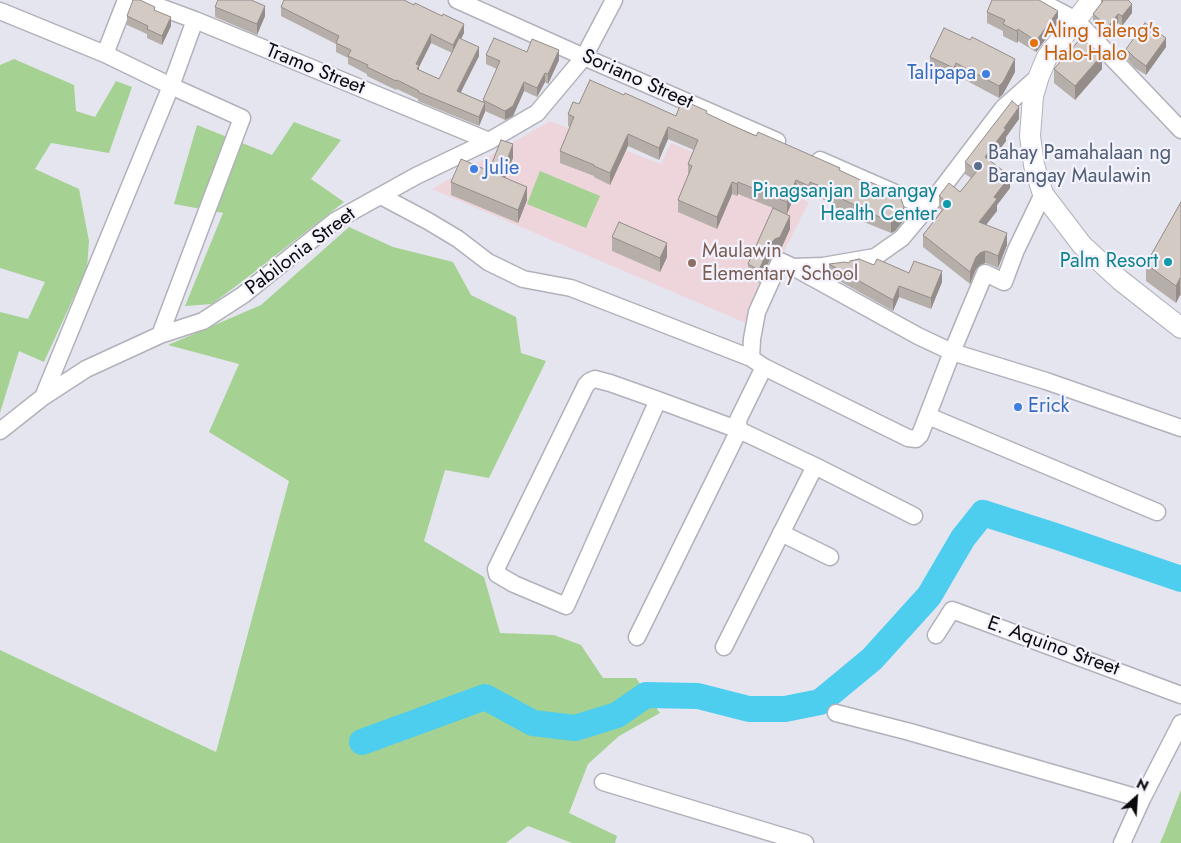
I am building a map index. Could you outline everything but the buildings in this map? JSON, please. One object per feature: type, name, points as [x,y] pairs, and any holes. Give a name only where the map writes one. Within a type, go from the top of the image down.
[{"type":"main road","points":[[1092,0],[1046,57],[1039,76],[1033,96],[1030,136],[1034,165],[1043,194],[1082,245],[1120,280],[1181,328]]},
{"type":"street","points":[[105,54],[126,0]]},
{"type":"street","name":"Tramo Street","points":[[141,0],[195,20],[489,141]]},
{"type":"street","name":"Soriano Street","points":[[457,0],[790,147]]},
{"type":"street","name":"Pabilonia Street","points":[[0,431],[43,397],[86,369],[160,335],[203,321],[244,295],[335,221],[416,176],[489,141],[537,113],[584,57],[614,0]]},
{"type":"street","points":[[1038,0],[1076,20],[1181,130]]},
{"type":"street","points":[[0,11],[105,54],[242,118],[160,335]]},
{"type":"street","points":[[43,397],[171,86],[195,20]]},
{"type":"street","points":[[787,264],[823,266],[875,257],[902,238],[927,208],[1002,108],[1039,76]]},
{"type":"street","points":[[808,155],[927,208]]},
{"type":"street","points":[[382,196],[458,239],[488,262],[523,279],[571,288],[758,362],[912,439],[916,439],[928,416],[985,273],[1004,282],[1016,250],[1043,194]]},
{"type":"street","points":[[637,637],[739,430],[738,420],[758,362],[752,340],[758,312],[787,264]]},
{"type":"street","points":[[787,264],[918,336],[952,352],[1046,381],[1181,428]]},
{"type":"street","points":[[658,400],[566,606],[514,584],[497,574],[496,569],[586,385],[595,378],[658,400],[739,430],[914,516]]},
{"type":"street","points":[[928,416],[1157,512]]},
{"type":"street","points":[[724,646],[815,466]]},
{"type":"street","points":[[781,533],[830,557]]},
{"type":"street","name":"E. Aquino Street","points":[[936,635],[952,610],[1181,695]]},
{"type":"street","points":[[836,713],[910,732],[1142,799]]},
{"type":"street","points":[[1122,843],[1181,723]]},
{"type":"street","points":[[602,782],[772,838],[805,843]]},
{"type":"shaded area","name":"Maulawin Elementary School","points":[[550,121],[661,164],[671,143],[809,202],[748,324],[432,189]]},
{"type":"green space","points":[[14,59],[74,85],[76,111],[95,117],[116,81],[132,87],[109,153],[51,143],[35,169],[79,189],[89,241],[87,268],[44,362],[19,351],[0,413],[0,312],[28,319],[45,282],[0,268],[0,65]]},
{"type":"green space","points":[[294,122],[341,140],[311,179],[344,202],[212,304],[185,306],[223,213],[174,204],[197,125],[272,155]]},
{"type":"green space","points":[[540,171],[600,196],[586,228],[527,204]]},
{"type":"green space","points":[[349,227],[393,247],[453,262],[471,295],[516,317],[521,353],[546,361],[489,478],[445,470],[424,541],[484,577],[500,633],[554,635],[581,645],[603,678],[636,678],[660,713],[619,736],[588,764],[569,813],[617,836],[615,843],[572,843],[528,826],[506,843],[0,843],[0,650],[216,752],[289,481],[209,432],[239,364],[168,345],[261,305]]},
{"type":"green space","points":[[1181,790],[1181,843],[1160,843],[1164,834]]},
{"type":"waterway","points":[[362,742],[485,697],[533,723],[575,728],[617,715],[646,695],[698,696],[749,709],[785,709],[820,702],[872,659],[929,596],[963,538],[983,513],[1181,579]]},
{"type":"place","name":"Aling Taleng's Halo-Halo","points":[[1034,43]]},
{"type":"place","name":"Talipapa","points":[[986,74]]},
{"type":"place","name":"Bahay Pamahalaan ng Barangay Maulawin","points":[[978,166]]},
{"type":"place","name":"Julie","points":[[474,169]]},
{"type":"place","name":"Pinagsanjan Barangay Health Center","points":[[947,204]]},
{"type":"place","name":"Palm Resort","points":[[1168,262]]},
{"type":"place","name":"Maulawin Elementary School","points":[[692,263]]},
{"type":"place","name":"Erick","points":[[1018,407]]}]
